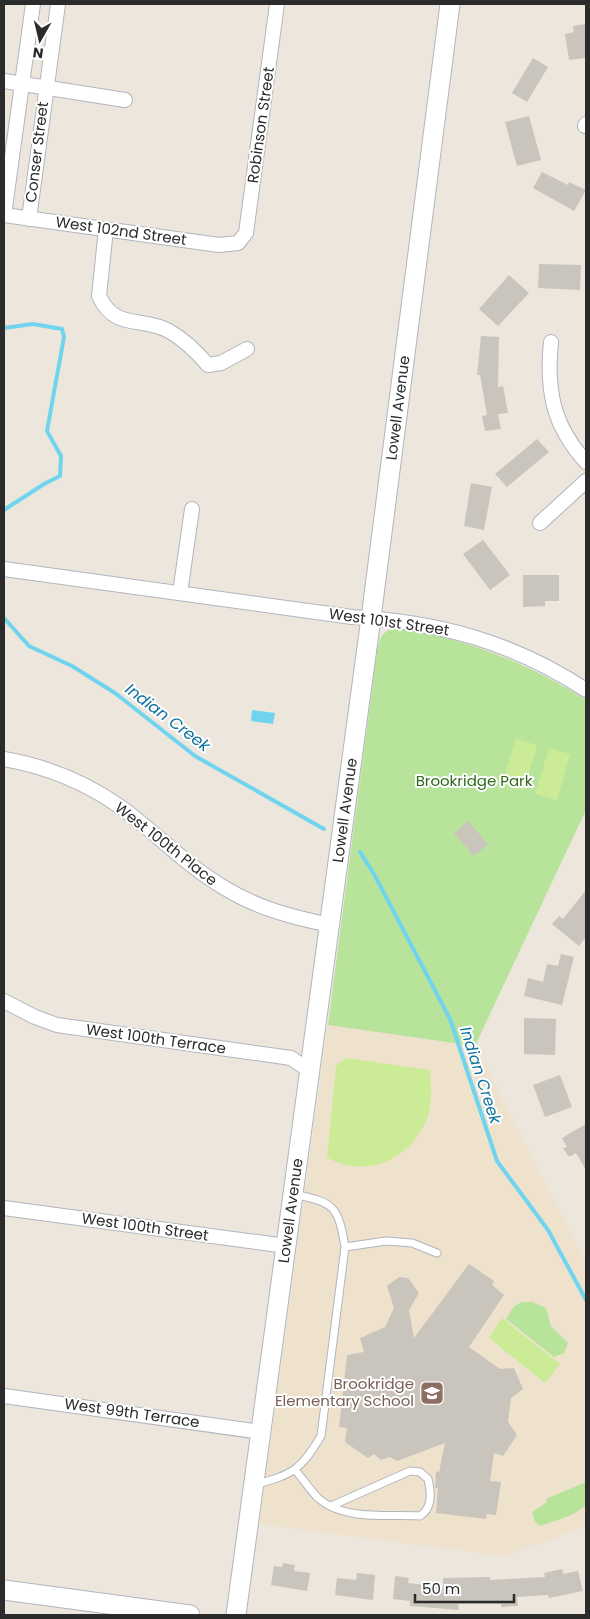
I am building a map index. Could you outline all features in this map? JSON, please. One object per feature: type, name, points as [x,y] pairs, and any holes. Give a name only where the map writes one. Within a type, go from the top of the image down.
[{"type":"street","name":"Conser Street","points":[[4,215],[33,4]]},
{"type":"street","name":"Conser Street","points":[[29,219],[58,4]]},
{"type":"street","name":"Robinson Street","points":[[238,243],[246,233],[277,4]]},
{"type":"street","name":"Lowell Avenue","points":[[236,1615],[371,618],[450,4]]},
{"type":"street","name":"Conser Street","points":[[4,81],[46,86],[125,100]]},
{"type":"street","name":"West 102nd Street","points":[[4,215],[219,245],[238,243]]},
{"type":"street","points":[[106,229],[99,296],[103,305],[112,314],[133,323],[168,330],[193,347],[208,365],[221,363],[247,349]]},
{"type":"street","points":[[551,342],[550,383],[557,420],[563,433],[586,462]]},
{"type":"street","points":[[540,523],[586,481]]},
{"type":"street","points":[[180,593],[192,509]]},
{"type":"street","name":"West 101st Street","points":[[4,569],[438,626],[477,637],[529,657],[586,690]]},
{"type":"street","name":"West 100th Place","points":[[4,759],[57,773],[88,788],[121,808],[200,871],[253,904],[277,913],[330,925]]},
{"type":"street","name":"West 100th Terrace","points":[[4,1001],[35,1017],[57,1025],[291,1058],[310,1071]]},
{"type":"street","name":"West 100th Street","points":[[4,1208],[286,1246]]},
{"type":"street","name":"West 99th Terrace","points":[[4,1396],[261,1432]]},
{"type":"street","points":[[4,1590],[190,1615]]},
{"type":"lane","points":[[254,1485],[296,1471],[311,1453],[320,1436],[345,1247],[340,1219],[334,1209],[322,1200],[293,1194]]},
{"type":"lane","points":[[345,1247],[386,1241],[412,1243],[437,1254]]},
{"type":"lane","points":[[296,1471],[319,1499],[331,1506],[348,1512],[420,1516],[426,1512],[430,1503],[428,1479],[420,1472],[410,1471],[331,1506]]},
{"type":"shaded area","name":"Brookridge Elementary School","points":[[328,1025],[475,1046],[586,1262],[586,1527],[503,1556],[259,1524]]},
{"type":"green space","name":"Brookridge Park","points":[[395,628],[446,638],[518,663],[586,700],[586,810],[475,1046],[328,1025],[377,651],[382,636],[387,631]]},
{"type":"green space","points":[[516,739],[537,745],[524,790],[502,784]]},
{"type":"green space","points":[[549,748],[570,754],[557,800],[535,794]]},
{"type":"green space","points":[[346,1058],[430,1070],[431,1102],[424,1125],[408,1147],[386,1162],[360,1167],[343,1164],[327,1158],[336,1066]]},
{"type":"green space","points":[[522,1302],[532,1302],[546,1308],[551,1326],[568,1343],[564,1353],[554,1357],[506,1319],[514,1306]]},
{"type":"green space","points":[[502,1318],[560,1364],[545,1383],[489,1338]]},
{"type":"green space","points":[[586,1482],[586,1504],[577,1512],[541,1526],[535,1522],[532,1512],[547,1502],[546,1499]]},
{"type":"water","points":[[252,710],[275,713],[273,724],[251,721]]},
{"type":"building","points":[[586,24],[585,58],[569,60],[565,34],[574,32],[573,26]]},
{"type":"building","points":[[533,58],[548,67],[527,102],[512,93]]},
{"type":"building","points":[[529,116],[541,160],[517,166],[505,122]]},
{"type":"building","points":[[542,172],[568,185],[569,182],[586,190],[574,211],[533,188]]},
{"type":"building","points":[[539,264],[581,265],[580,290],[538,288]]},
{"type":"building","points":[[509,275],[529,293],[498,326],[479,309]]},
{"type":"building","points":[[481,336],[499,337],[498,387],[503,386],[508,413],[498,414],[501,429],[485,431],[482,416],[487,415],[480,375],[477,375]]},
{"type":"building","points":[[537,439],[549,452],[507,487],[495,474]]},
{"type":"building","points":[[471,483],[492,487],[484,530],[464,526]]},
{"type":"building","points":[[483,540],[510,575],[490,590],[463,554]]},
{"type":"building","points":[[523,575],[559,575],[559,601],[545,601],[545,606],[523,607]]},
{"type":"building","points":[[468,821],[488,844],[474,856],[454,833]]},
{"type":"building","points":[[586,890],[586,937],[579,946],[552,924],[559,916],[563,919]]},
{"type":"building","points":[[561,954],[574,957],[562,1005],[524,996],[528,978],[543,982],[547,964],[558,966]]},
{"type":"building","points":[[524,1018],[556,1019],[555,1055],[524,1054]]},
{"type":"building","points":[[560,1075],[572,1107],[545,1117],[533,1085]]},
{"type":"building","points":[[586,1124],[586,1170],[576,1153],[569,1157],[563,1148],[567,1147],[562,1138]]},
{"type":"building","points":[[469,1264],[494,1281],[492,1285],[504,1295],[469,1347],[500,1369],[514,1368],[523,1389],[511,1398],[508,1422],[517,1435],[503,1456],[494,1453],[490,1481],[501,1482],[496,1515],[487,1514],[486,1519],[436,1513],[438,1488],[435,1488],[436,1471],[439,1472],[445,1443],[397,1461],[390,1457],[381,1460],[374,1454],[368,1458],[345,1442],[347,1428],[339,1427],[347,1355],[364,1352],[360,1338],[385,1327],[394,1308],[387,1286],[399,1277],[408,1278],[419,1293],[409,1310],[414,1338]]},
{"type":"building","points":[[283,1563],[295,1565],[294,1571],[310,1573],[307,1591],[271,1585],[274,1566],[282,1567]]},
{"type":"building","points":[[562,1569],[563,1574],[578,1571],[583,1591],[549,1598],[548,1595],[517,1597],[518,1606],[501,1607],[501,1604],[458,1604],[459,1610],[410,1606],[410,1601],[393,1599],[395,1576],[409,1578],[408,1583],[443,1587],[443,1578],[490,1577],[490,1580],[545,1577],[544,1573]]},
{"type":"building","points":[[357,1573],[375,1575],[373,1600],[335,1595],[337,1578],[356,1580]]},
{"type":"waterway","name":"Indian Creek","points":[[4,328],[33,324],[62,329],[64,337],[47,431],[61,456],[60,476],[4,510]]},
{"type":"waterway","name":"Indian Creek","points":[[4,618],[29,646],[72,666],[115,693],[195,756],[324,829]]},
{"type":"waterway","name":"Indian Creek","points":[[360,852],[374,874],[450,1019],[497,1161],[548,1230],[586,1300]]},
{"type":"place","name":"Brookridge Elementary School","points":[[432,1393]]}]
